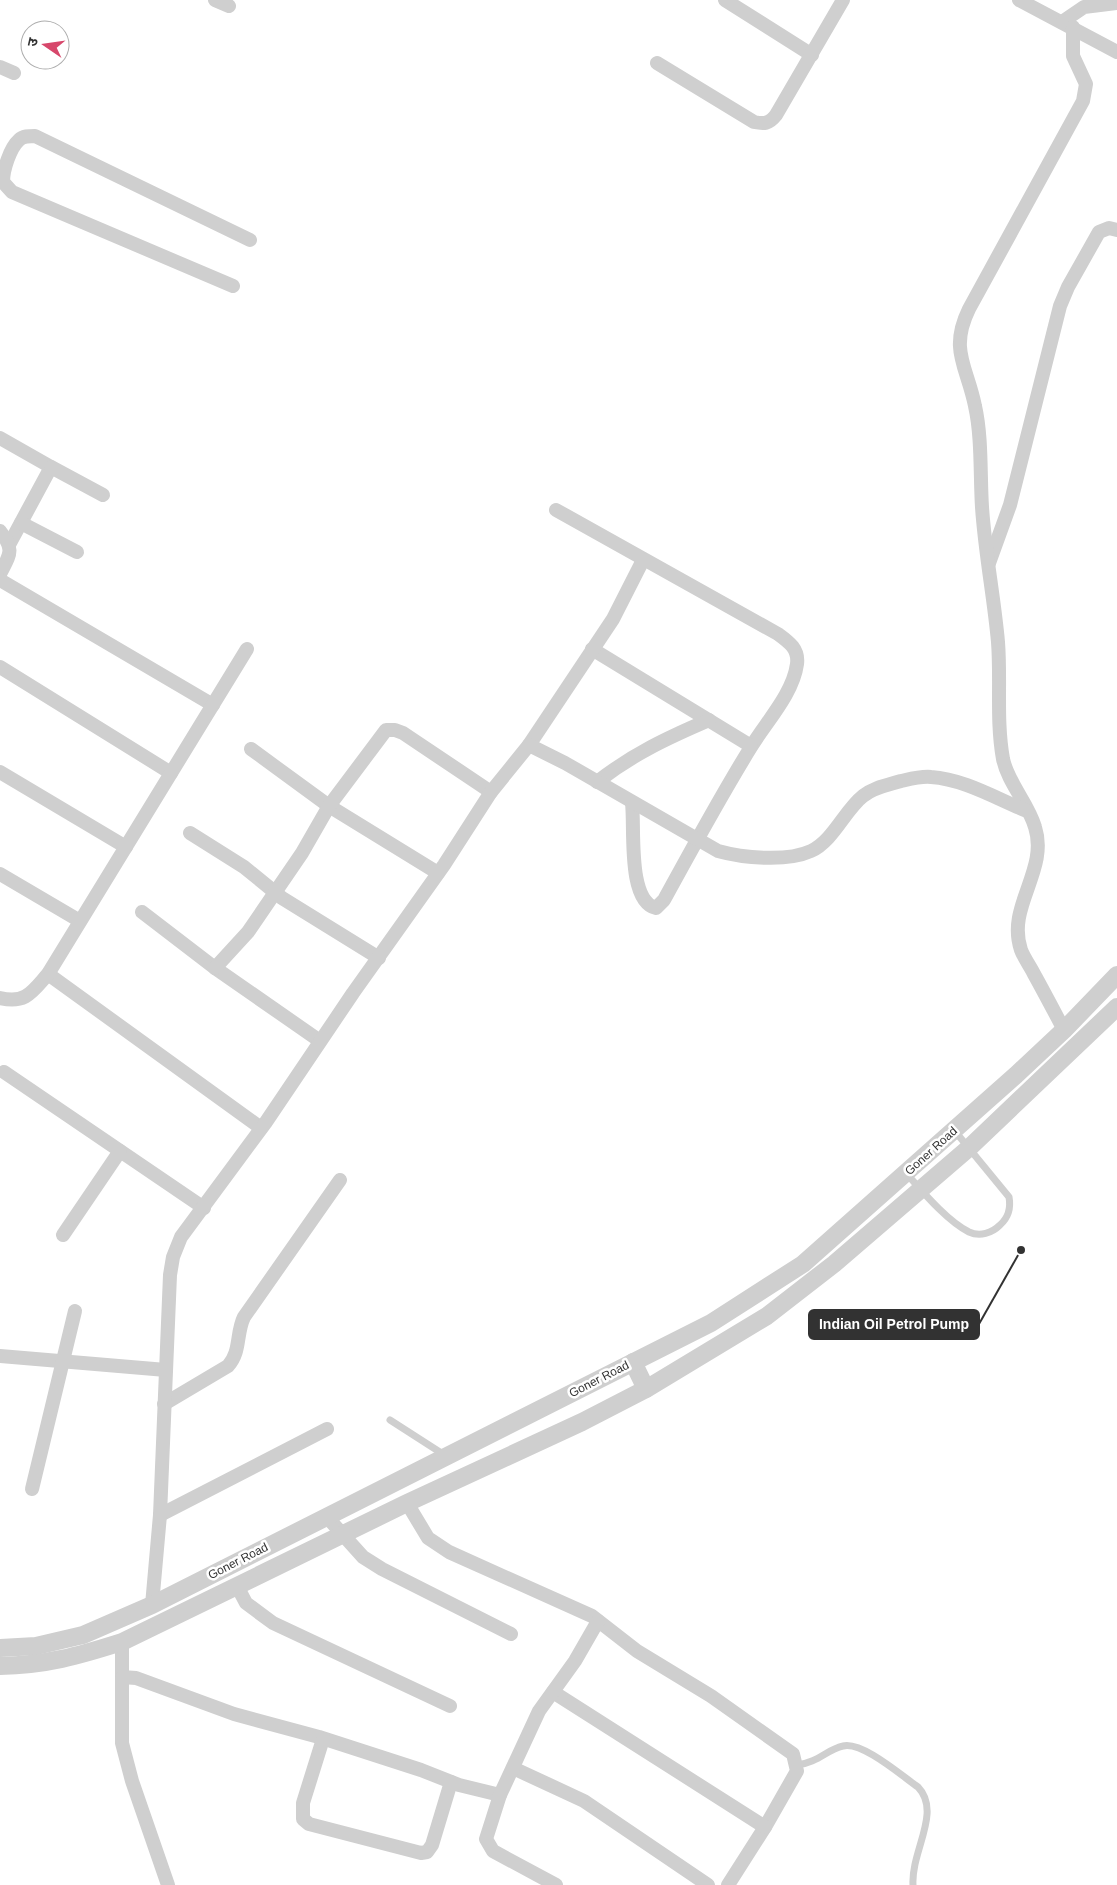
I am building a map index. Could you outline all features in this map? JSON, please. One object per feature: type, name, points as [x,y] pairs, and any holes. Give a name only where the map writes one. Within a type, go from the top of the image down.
[{"type":"street","points":[[215,0],[229,6]]},
{"type":"street","points":[[725,0],[812,55]]},
{"type":"street","points":[[656,63],[754,122],[764,124],[771,121],[776,115],[843,0]]},
{"type":"street","points":[[1019,0],[1117,52]]},
{"type":"street","points":[[1067,25],[1084,7],[1117,3]]},
{"type":"street","points":[[1064,1030],[1021,950],[1018,932],[1018,910],[1036,867],[1039,845],[1035,826],[1004,761],[998,718],[1000,668],[982,509],[976,407],[960,353],[958,338],[960,326],[969,309],[1084,101],[1086,84],[1073,56],[1067,25]]},
{"type":"street","points":[[0,67],[14,73]]},
{"type":"street","points":[[233,286],[12,192],[3,182],[5,156],[18,140],[25,136],[35,136],[250,240]]},
{"type":"street","points":[[988,566],[1012,497],[1060,306],[1068,287],[1099,232],[1109,228],[1117,230]]},
{"type":"street","points":[[0,438],[102,495]]},
{"type":"street","points":[[0,574],[10,554],[10,543],[51,467]]},
{"type":"street","points":[[556,510],[778,634],[792,644],[797,654],[797,665],[790,685],[751,746],[664,900],[656,908],[649,906],[643,900],[636,884],[632,803]]},
{"type":"street","points":[[21,523],[78,552]]},
{"type":"street","points":[[0,531],[10,543]]},
{"type":"street","points":[[159,1624],[152,1605],[160,1515],[170,1275],[173,1257],[181,1237],[261,1128],[492,792],[529,745],[613,619],[644,560]]},
{"type":"street","points":[[0,580],[212,705]]},
{"type":"street","points":[[0,998],[15,1001],[29,996],[48,974],[247,649]]},
{"type":"street","points":[[592,649],[751,746]]},
{"type":"street","points":[[0,667],[171,773]]},
{"type":"street","points":[[596,782],[626,759],[653,744],[709,720]]},
{"type":"street","points":[[215,968],[248,932],[302,853],[329,806],[386,730],[396,730],[403,733],[492,792]]},
{"type":"street","points":[[529,745],[718,851],[731,855],[789,858],[812,850],[819,845],[861,797],[879,787],[930,776],[953,781],[1027,811]]},
{"type":"street","points":[[251,749],[329,806],[438,872]]},
{"type":"street","points":[[0,772],[126,848]]},
{"type":"street","points":[[190,833],[244,867],[275,892],[379,958]]},
{"type":"street","points":[[0,874],[80,921]]},
{"type":"street","points":[[142,912],[215,968],[320,1041]]},
{"type":"street","points":[[48,974],[261,1128]]},
{"type":"street","name":"Goner Road","points":[[0,1648],[36,1646],[83,1635],[152,1605],[711,1323],[803,1264],[1064,1030],[1117,976]]},
{"type":"street","name":"Goner Road","points":[[0,1666],[36,1665],[82,1655],[122,1642],[407,1503],[582,1422],[646,1389],[767,1316],[834,1264],[920,1188],[970,1148],[1117,1007]]},
{"type":"street","points":[[4,1072],[204,1208]]},
{"type":"street","points":[[63,1235],[120,1151]]},
{"type":"street","points":[[164,1404],[228,1366],[236,1358],[240,1326],[244,1317],[340,1180]]},
{"type":"street","points":[[32,1489],[75,1311]]},
{"type":"street","points":[[0,1356],[62,1363],[166,1370]]},
{"type":"street","points":[[633,1362],[646,1389]]},
{"type":"street","points":[[160,1515],[327,1429]]},
{"type":"street","points":[[407,1503],[428,1538],[449,1552],[592,1616],[637,1651],[756,1726],[793,1754],[797,1764],[797,1771],[765,1827],[728,1885]]},
{"type":"street","points":[[327,1517],[341,1535],[363,1557],[382,1569],[510,1634]]},
{"type":"street","points":[[237,1586],[246,1604],[273,1623],[450,1706]]},
{"type":"street","points":[[119,1619],[122,1642],[122,1743],[132,1781],[168,1885]]},
{"type":"street","points":[[556,1885],[493,1851],[486,1839],[500,1795],[539,1711],[575,1661],[598,1621]]},
{"type":"street","points":[[122,1677],[136,1678],[234,1714],[323,1738],[451,1782],[500,1795]]},
{"type":"street","points":[[553,1692],[765,1827]]},
{"type":"street","points":[[323,1738],[303,1803],[303,1819],[309,1824],[421,1853],[427,1852],[432,1845],[451,1782]]},
{"type":"street","points":[[514,1768],[584,1801],[708,1885]]},
{"type":"lane","points":[[906,1173],[970,1233],[994,1232],[1006,1219],[1010,1206],[1009,1197],[954,1130]]},
{"type":"lane","points":[[390,1420],[446,1456]]},
{"type":"lane","points":[[797,1764],[810,1763],[842,1746],[850,1745],[862,1748],[918,1787],[926,1795],[928,1817],[915,1859],[913,1885]]},
{"type":"place","name":"Indian Oil Petrol Pump","points":[[1021,1250]]}]
